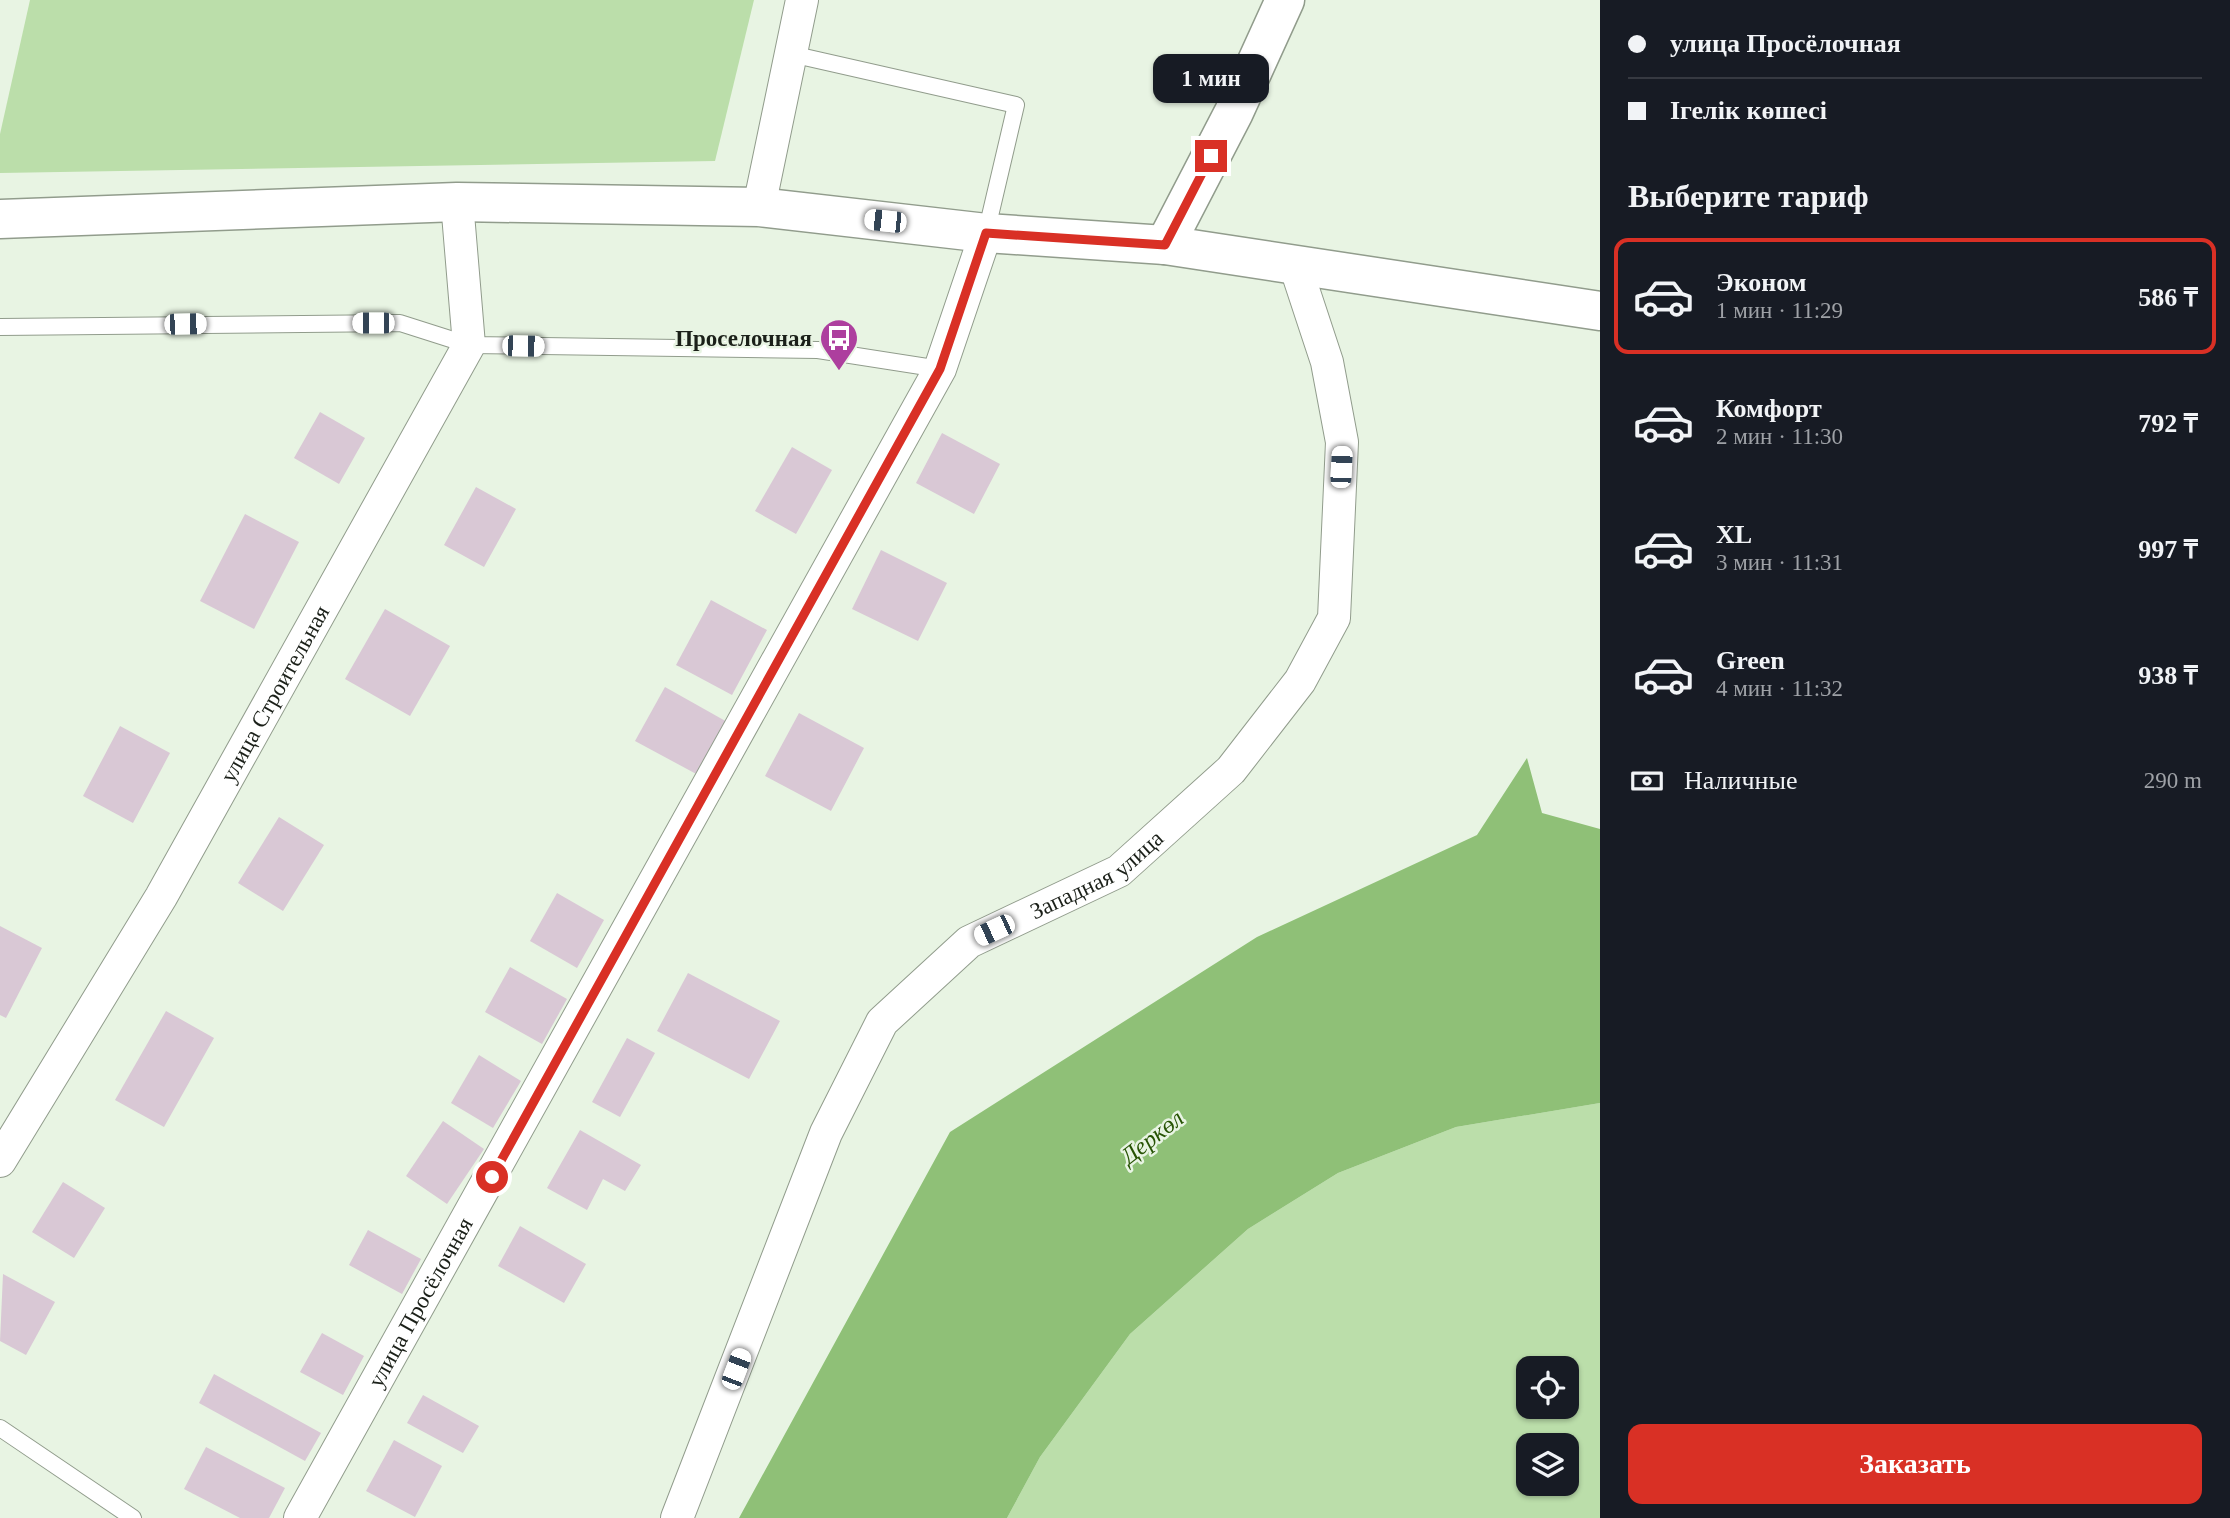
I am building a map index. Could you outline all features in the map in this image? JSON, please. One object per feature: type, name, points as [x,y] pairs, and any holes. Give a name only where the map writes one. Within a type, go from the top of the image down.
[{"type":"main road","points":[[1165,245],[1234,112],[1285,0]]},
{"type":"main road","points":[[0,219],[457,202],[759,206],[986,233],[1165,245],[1600,311]]},
{"type":"street","points":[[759,206],[802,0]]},
{"type":"street","points":[[457,202],[469,345]]},
{"type":"street","name":"улица Просёлочная","points":[[300,1518],[940,369],[986,233]]},
{"type":"street","name":"Западная улица","points":[[677,1518],[826,1133],[882,1022],[969,942],[1119,871],[1231,770],[1300,681],[1334,618],[1342,442],[1327,362],[1295,265]]},
{"type":"street","name":"улица Строительная","points":[[0,1161],[161,897],[469,345]]},
{"type":"lane","points":[[791,54],[1016,105],[986,233]]},
{"type":"lane","points":[[0,327],[400,323],[469,345],[818,350],[940,369]]},
{"type":"lane","points":[[0,1428],[133,1518]]},
{"type":"shaded area","points":[[30,0],[754,0],[715,161],[0,173],[0,134]]},
{"type":"shaded area","points":[[1600,1103],[1600,1518],[1007,1518],[1040,1457],[1130,1334],[1248,1229],[1338,1173],[1456,1127]]},
{"type":"water","name":"Деркөл","points":[[1527,758],[1542,813],[1600,829],[1600,1103],[1456,1127],[1338,1173],[1248,1229],[1130,1334],[1040,1457],[1007,1518],[739,1518],[950,1132],[1257,937],[1477,835]]},
{"type":"building","points":[[320,412],[365,438],[339,484],[294,458]]},
{"type":"building","points":[[942,433],[1000,464],[974,514],[916,483]]},
{"type":"building","points":[[792,447],[832,470],[796,534],[755,511]]},
{"type":"building","points":[[476,487],[516,509],[484,567],[444,545]]},
{"type":"building","points":[[245,514],[299,542],[254,629],[200,601]]},
{"type":"building","points":[[881,550],[947,583],[918,641],[852,609]]},
{"type":"building","points":[[711,600],[767,630],[732,695],[676,665]]},
{"type":"building","points":[[385,609],[450,646],[410,716],[345,679]]},
{"type":"building","points":[[665,687],[729,723],[700,776],[635,741]]},
{"type":"building","points":[[799,713],[864,748],[831,811],[765,776]]},
{"type":"building","points":[[120,726],[170,753],[133,823],[83,796]]},
{"type":"building","points":[[279,817],[324,845],[283,911],[238,883]]},
{"type":"building","points":[[557,893],[604,920],[577,968],[530,941]]},
{"type":"building","points":[[0,926],[42,948],[6,1018],[0,1015]]},
{"type":"building","points":[[510,967],[567,999],[542,1044],[485,1012]]},
{"type":"building","points":[[688,973],[780,1021],[749,1079],[657,1031]]},
{"type":"building","points":[[166,1011],[214,1038],[164,1127],[115,1100]]},
{"type":"building","points":[[627,1038],[655,1053],[620,1117],[592,1102]]},
{"type":"building","points":[[479,1055],[521,1081],[493,1128],[451,1103]]},
{"type":"building","points":[[443,1121],[484,1149],[447,1204],[406,1176]]},
{"type":"building","points":[[580,1130],[641,1165],[625,1191],[603,1179],[587,1210],[547,1188]]},
{"type":"building","points":[[63,1182],[105,1208],[74,1258],[32,1232]]},
{"type":"building","points":[[520,1226],[586,1264],[564,1303],[498,1266]]},
{"type":"building","points":[[368,1230],[421,1259],[402,1294],[349,1265]]},
{"type":"building","points":[[3,1274],[55,1302],[26,1355],[0,1341]]},
{"type":"building","points":[[322,1333],[364,1356],[343,1395],[300,1372]]},
{"type":"building","points":[[214,1374],[321,1433],[305,1461],[199,1403]]},
{"type":"building","points":[[423,1395],[479,1426],[463,1453],[407,1423]]},
{"type":"building","points":[[394,1440],[442,1466],[415,1517],[366,1491]]},
{"type":"building","points":[[206,1447],[285,1488],[269,1518],[240,1518],[184,1489]]},
{"type":"place","name":"Проселочная","points":[[839,372]]},
{"type":"route","points":[[492,1177],[940,369],[986,233],[1165,245],[1211,156]]}]
